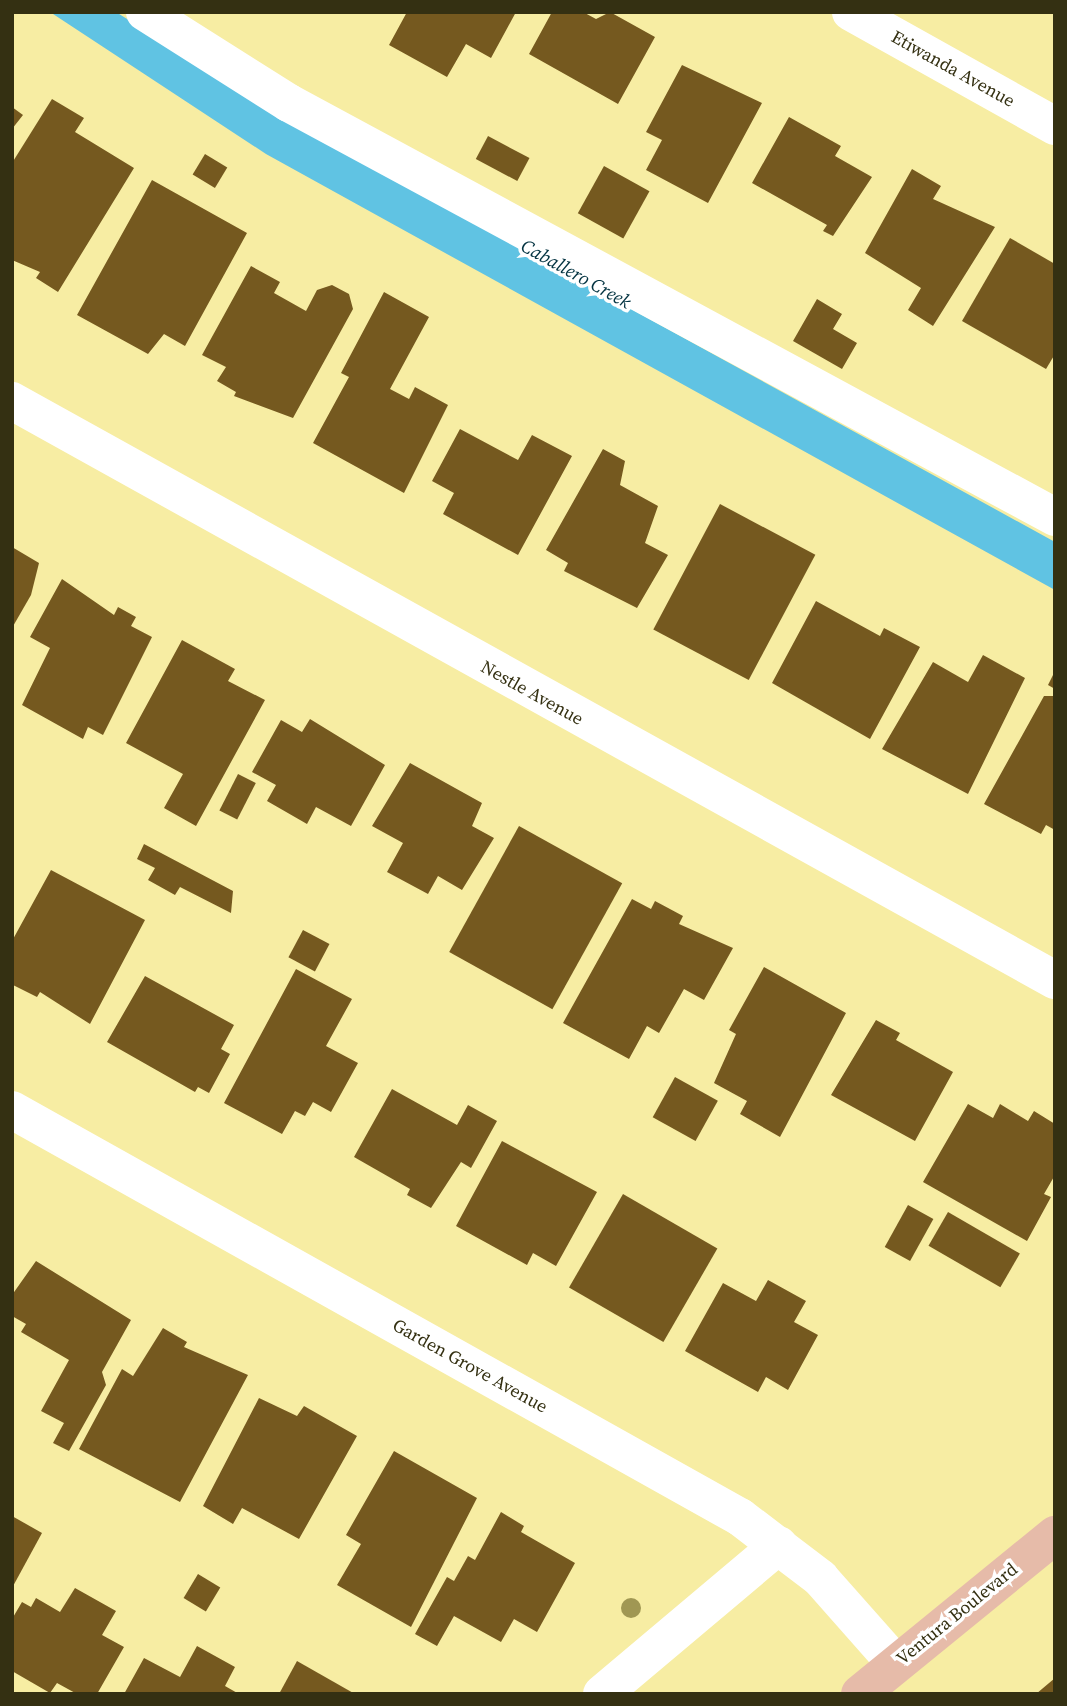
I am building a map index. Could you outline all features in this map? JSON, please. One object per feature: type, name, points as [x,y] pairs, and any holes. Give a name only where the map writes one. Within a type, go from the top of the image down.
[{"type":"main road","name":"Ventura Boulevard","points":[[860,1694],[1055,1535]]},
{"type":"street","points":[[145,12],[289,103],[1055,517]]},
{"type":"street","name":"Etiwanda Avenue","points":[[851,12],[1055,125]]},
{"type":"street","name":"Nestle Avenue","points":[[12,401],[1055,980]]},
{"type":"street","name":"Garden Grove Avenue","points":[[12,1110],[740,1517],[820,1578],[896,1664]]},
{"type":"street","points":[[602,1694],[779,1545]]},
{"type":"water","points":[[50,12],[116,12],[287,120],[1055,542],[1055,590],[266,154]]},
{"type":"building","points":[[407,12],[516,12],[491,58],[466,44],[447,77],[389,45]]},
{"type":"building","points":[[552,12],[583,12],[596,19],[610,12],[655,37],[618,104],[529,54]]},
{"type":"building","points":[[682,65],[762,103],[708,203],[646,170],[662,140],[646,132]]},
{"type":"building","points":[[52,99],[84,118],[75,132],[134,168],[58,292],[36,278],[40,272],[12,260],[12,163]]},
{"type":"building","points":[[12,107],[23,115],[12,129]]},
{"type":"building","points":[[789,117],[841,146],[835,156],[872,177],[833,236],[823,231],[827,225],[752,183]]},
{"type":"building","points":[[488,136],[529,158],[517,181],[476,159]]},
{"type":"building","points":[[205,154],[227,167],[215,188],[193,175]]},
{"type":"building","points":[[604,166],[649,191],[623,238],[578,213]]},
{"type":"building","points":[[912,169],[941,186],[933,199],[995,227],[933,326],[908,310],[921,288],[865,253]]},
{"type":"building","points":[[152,180],[247,233],[185,346],[164,334],[148,354],[77,315]]},
{"type":"building","points":[[1010,238],[1055,264],[1055,354],[1046,369],[962,321]]},
{"type":"building","points":[[251,266],[280,282],[274,293],[306,311],[317,290],[332,285],[349,294],[353,309],[293,418],[234,396],[236,392],[217,381],[226,367],[202,355]]},
{"type":"building","points":[[384,292],[429,317],[390,389],[409,399],[415,387],[448,405],[404,493],[313,443],[349,377],[341,373]]},
{"type":"building","points":[[817,299],[842,314],[833,329],[857,343],[842,369],[793,341]]},
{"type":"building","points":[[460,429],[518,460],[532,435],[572,456],[518,555],[443,514],[454,493],[432,481]]},
{"type":"building","points":[[603,449],[625,461],[620,485],[658,506],[645,543],[668,555],[637,608],[564,571],[568,563],[546,550]]},
{"type":"building","points":[[720,504],[815,555],[749,680],[653,629]]},
{"type":"building","points":[[12,547],[39,563],[31,595],[12,628]]},
{"type":"building","points":[[62,579],[114,615],[118,607],[136,617],[131,626],[152,637],[103,735],[88,727],[83,739],[22,705],[50,648],[30,637]]},
{"type":"building","points":[[816,601],[880,636],[884,628],[920,647],[870,739],[772,683]]},
{"type":"building","points":[[182,640],[235,669],[228,681],[265,700],[196,826],[164,808],[183,774],[126,743]]},
{"type":"building","points":[[983,655],[1025,678],[968,794],[882,749],[933,662],[968,682]]},
{"type":"building","points":[[1055,671],[1055,689],[1048,685]]},
{"type":"building","points":[[1044,696],[1055,696],[1055,830],[1046,825],[1041,834],[984,804]]},
{"type":"building","points":[[310,719],[385,765],[351,826],[316,807],[307,824],[267,801],[276,785],[252,772],[281,720],[302,732]]},
{"type":"building","points":[[410,763],[482,803],[472,826],[494,838],[462,890],[438,876],[428,894],[387,872],[403,843],[372,826]]},
{"type":"building","points":[[238,774],[256,783],[237,820],[219,811]]},
{"type":"building","points":[[519,826],[622,883],[552,1009],[449,952]]},
{"type":"building","points":[[144,844],[233,891],[231,913],[180,887],[175,895],[148,880],[155,868],[137,859]]},
{"type":"building","points":[[51,870],[145,920],[90,1024],[40,992],[37,997],[13,985],[12,941]]},
{"type":"building","points":[[632,899],[651,909],[655,901],[683,916],[679,924],[733,948],[704,1000],[684,989],[659,1033],[647,1026],[629,1059],[563,1023]]},
{"type":"building","points":[[303,930],[329,944],[315,971],[288,957]]},
{"type":"building","points":[[764,967],[846,1013],[780,1137],[740,1114],[747,1101],[714,1083],[736,1034],[729,1030]]},
{"type":"building","points":[[296,969],[352,999],[326,1046],[358,1063],[331,1112],[313,1102],[305,1116],[295,1111],[282,1134],[224,1103]]},
{"type":"building","points":[[145,976],[234,1025],[221,1049],[230,1054],[209,1093],[198,1087],[195,1092],[107,1042]]},
{"type":"building","points":[[876,1020],[900,1033],[896,1040],[953,1072],[915,1141],[831,1095]]},
{"type":"building","points":[[675,1077],[718,1101],[696,1141],[653,1117]]},
{"type":"building","points":[[392,1089],[457,1125],[468,1105],[497,1121],[471,1168],[461,1162],[431,1208],[407,1195],[410,1189],[354,1157]]},
{"type":"building","points":[[968,1104],[993,1118],[1000,1104],[1028,1121],[1034,1111],[1055,1124],[1055,1175],[1044,1194],[1051,1197],[1027,1241],[923,1182]]},
{"type":"building","points":[[502,1141],[597,1192],[556,1266],[533,1253],[527,1265],[456,1226]]},
{"type":"building","points":[[623,1194],[717,1248],[663,1342],[569,1288]]},
{"type":"building","points":[[908,1205],[933,1219],[910,1261],[885,1247]]},
{"type":"building","points":[[948,1212],[1020,1253],[1000,1287],[928,1246]]},
{"type":"building","points":[[36,1261],[131,1320],[102,1372],[106,1385],[69,1451],[53,1443],[64,1423],[41,1411],[69,1360],[21,1332],[26,1324],[12,1316],[12,1295]]},
{"type":"building","points":[[768,1280],[806,1301],[794,1322],[818,1335],[788,1390],[766,1377],[758,1392],[685,1351],[723,1283],[756,1301]]},
{"type":"building","points":[[163,1328],[187,1342],[184,1347],[248,1375],[180,1502],[79,1449],[122,1369],[133,1376]]},
{"type":"building","points":[[259,1398],[297,1416],[304,1406],[357,1436],[299,1539],[242,1508],[233,1524],[203,1506]]},
{"type":"building","points":[[394,1451],[477,1498],[411,1627],[337,1585],[361,1544],[346,1535]]},
{"type":"building","points":[[501,1512],[524,1526],[521,1532],[575,1563],[537,1632],[514,1619],[501,1642],[454,1616],[437,1646],[415,1634],[447,1577],[454,1581],[468,1556],[475,1560]]},
{"type":"building","points":[[12,1516],[42,1533],[12,1588]]},
{"type":"building","points":[[198,1574],[220,1587],[206,1611],[184,1598]]},
{"type":"building","points":[[75,1588],[116,1611],[102,1635],[124,1647],[97,1694],[77,1694],[57,1683],[50,1693],[12,1671],[12,1619],[22,1602],[31,1607],[36,1598],[60,1612]]},
{"type":"building","points":[[197,1646],[235,1667],[225,1686],[239,1694],[124,1694],[144,1658],[180,1677]]},
{"type":"building","points":[[297,1661],[355,1694],[279,1694]]},
{"type":"building","points":[[1055,1678],[1055,1694],[1036,1694]]},
{"type":"water label","name":"Caballero Creek","points":[[576,274]]}]
